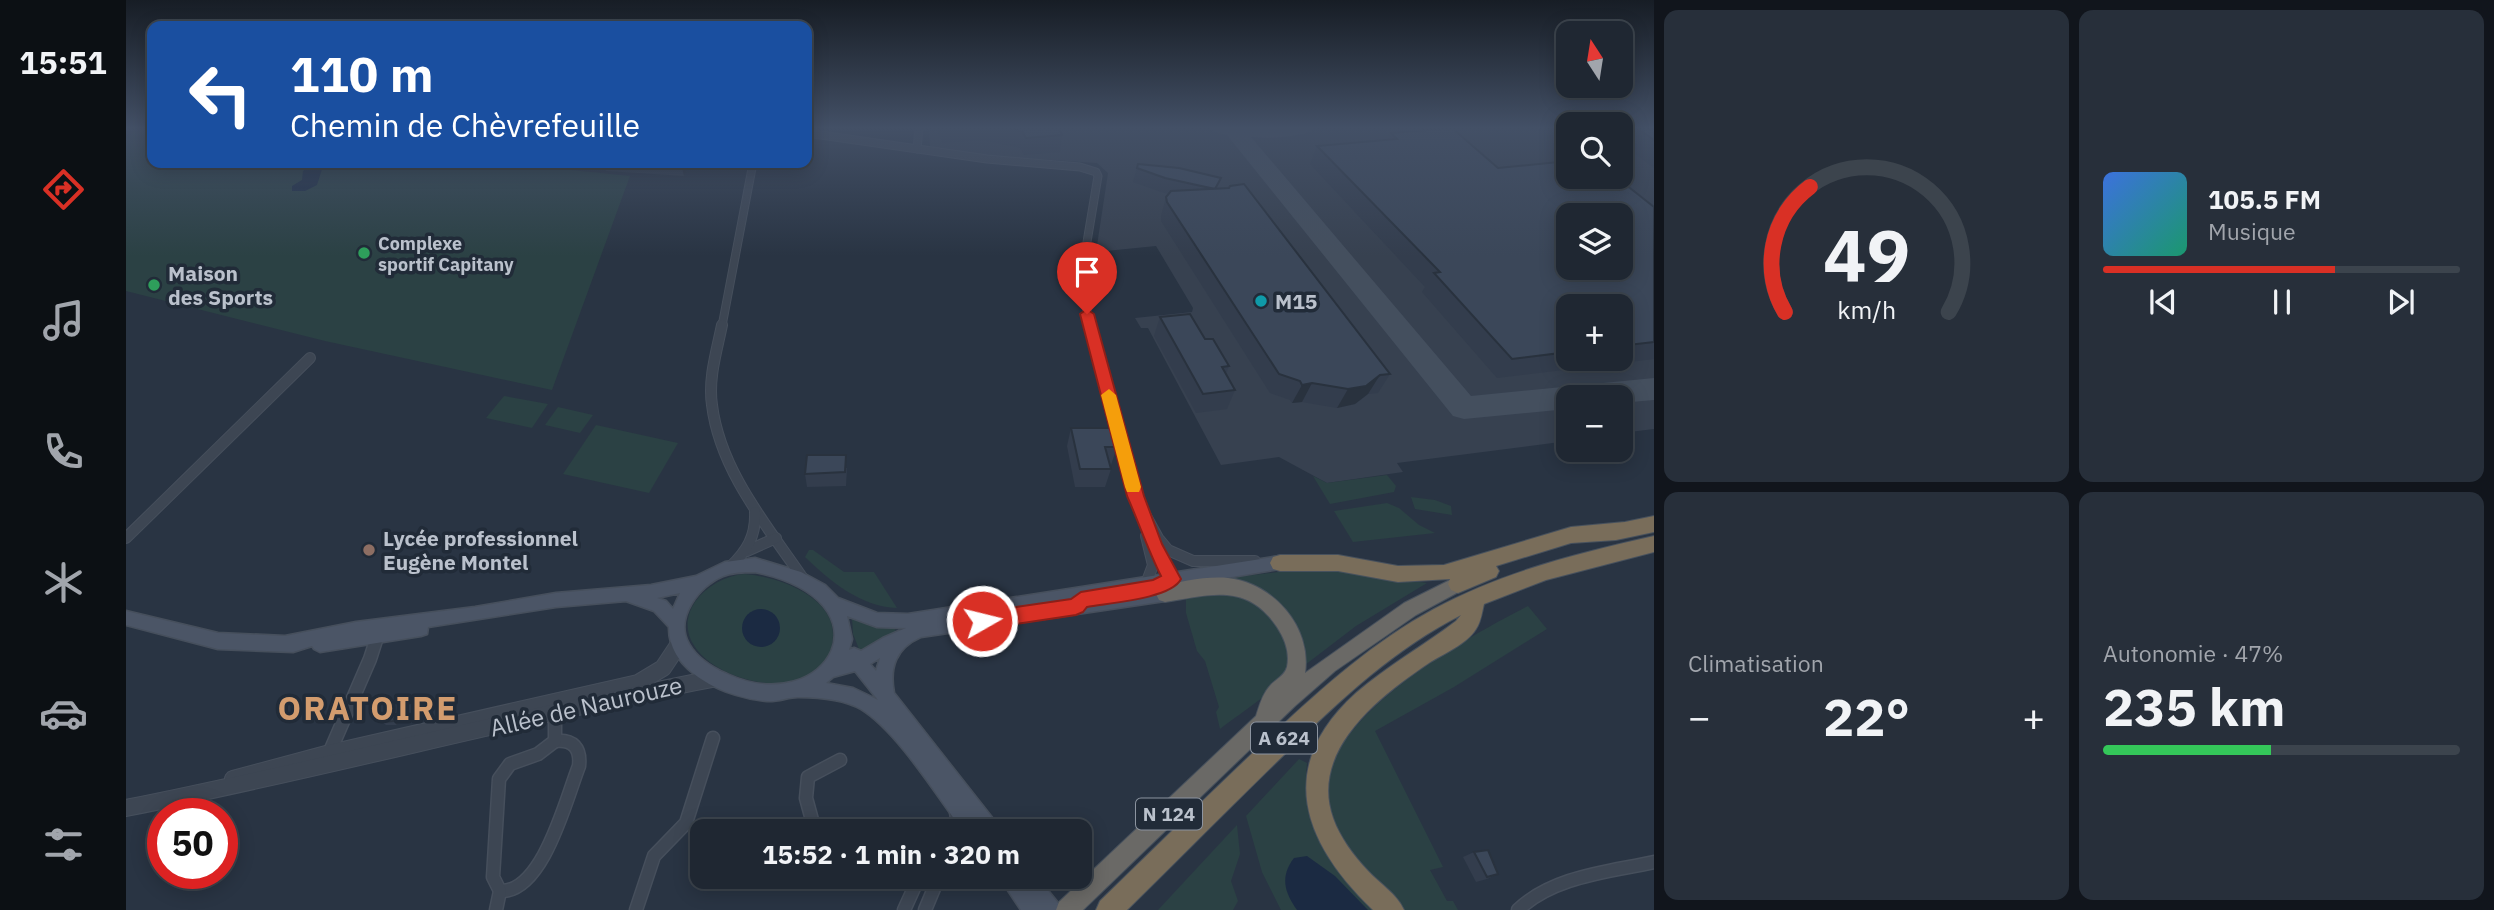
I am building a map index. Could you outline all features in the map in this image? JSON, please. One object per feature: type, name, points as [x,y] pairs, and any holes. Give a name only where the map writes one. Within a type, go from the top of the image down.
[{"type":"highway","name":"A 624","points":[[1112,907],[1342,685],[1441,615],[1467,591],[1521,558],[1654,524]]},
{"type":"highway","points":[[1280,563],[1338,562],[1398,574],[1444,573],[1571,535],[1626,530]]},
{"type":"highway","name":"A 624","points":[[1467,591],[1654,544]]},
{"type":"highway","points":[[1169,586],[1235,587],[1263,601],[1281,618],[1295,642],[1297,664],[1294,677],[1275,695],[1262,723]]},
{"type":"highway","points":[[1391,910],[1358,879],[1332,844],[1320,821],[1315,776],[1337,729],[1376,688],[1467,624],[1467,591]]},
{"type":"highway","name":"N 124","points":[[1070,907],[1262,723],[1328,665],[1410,609],[1467,591]]},
{"type":"main road","points":[[791,690],[811,683],[830,670],[858,662],[903,637],[935,627],[1076,607],[1280,563]]},
{"type":"main road","points":[[980,819],[908,734],[880,711],[849,693],[832,690],[769,693],[754,691],[717,678],[694,663],[679,644],[677,624],[683,603],[699,582],[708,575],[730,567],[768,567],[804,580],[834,604],[877,620],[898,621],[1147,582],[1169,586]]},
{"type":"main road","points":[[126,618],[218,641],[308,645],[379,632],[430,628],[475,614],[556,600],[674,589],[699,582]]},
{"type":"main road","points":[[626,594],[660,606],[677,624]]},
{"type":"main road","points":[[834,604],[842,621],[844,644],[889,701]]},
{"type":"main road","points":[[903,637],[893,647],[883,674],[884,690],[908,734],[966,819]]},
{"type":"main road","points":[[830,670],[844,644]]},
{"type":"main road","points":[[1018,889],[1034,910]]},
{"type":"main road","points":[[1034,889],[1051,910]]},
{"type":"street","points":[[752,170],[711,393],[719,439],[755,508],[804,580]]},
{"type":"street","points":[[1089,170],[1098,174],[1080,284],[1142,511],[1166,547],[1181,560],[1207,564],[1257,561],[1280,563]]},
{"type":"street","points":[[126,538],[310,358]]},
{"type":"street","points":[[747,551],[756,526],[755,508]]},
{"type":"street","points":[[1142,511],[1153,565],[1147,582]]},
{"type":"street","points":[[1148,522],[1169,586]]},
{"type":"street","points":[[730,567],[747,551],[776,538]]},
{"type":"street","points":[[316,769],[330,753],[379,632]]},
{"type":"street","name":"Allée de Naurouze","points":[[167,798],[316,769],[555,708],[652,678],[667,665],[679,644]]},
{"type":"street","name":"Allée de Naurouze","points":[[167,798],[267,768],[330,753],[717,678]]},
{"type":"street","points":[[555,708],[555,741]]},
{"type":"street","points":[[636,910],[654,856],[659,848],[681,832],[686,823],[713,738]]},
{"type":"street","points":[[496,910],[500,891],[493,877],[499,779],[510,764],[538,754],[546,745],[555,741],[570,741],[577,746],[579,766],[534,872],[519,887],[500,891]]},
{"type":"street","points":[[811,819],[806,799],[808,777],[814,771],[832,766],[840,760]]},
{"type":"street","points":[[951,798],[956,819]]},
{"type":"street","name":"Allée de Naurouze","points":[[126,808],[147,803]]},
{"type":"street","points":[[1518,910],[1525,901],[1545,889],[1654,862]]},
{"type":"street","points":[[904,910],[914,889]]},
{"type":"street","points":[[925,910],[934,889]]},
{"type":"shaded area","points":[[322,170],[317,185],[305,191],[292,191],[292,186],[302,180],[303,171]]},
{"type":"shaded area","points":[[1105,170],[1556,170],[1556,189],[1633,189],[1633,170],[1654,170],[1654,429],[1633,432],[1633,385],[1556,385],[1556,443],[1397,463],[1403,472],[1327,483],[1279,457],[1221,465],[1148,328],[1141,328],[1135,318],[1192,312],[1193,308],[1156,246],[1096,252],[1108,173]]},
{"type":"shaded area","points":[[761,609],[774,615],[780,628],[774,641],[761,647],[748,641],[742,628],[748,615]]},
{"type":"shaded area","points":[[1307,856],[1335,876],[1368,910],[1297,910],[1289,897],[1285,878],[1294,858]]},
{"type":"green space","name":"Complexe sportif Capitany","points":[[126,170],[576,170],[630,176],[552,390],[325,341],[126,291]]},
{"type":"green space","points":[[504,396],[548,404],[532,428],[486,418]]},
{"type":"green space","points":[[558,407],[593,415],[580,433],[545,425]]},
{"type":"green space","points":[[596,425],[678,443],[649,493],[563,474]]},
{"type":"green space","points":[[1387,475],[1396,486],[1394,492],[1330,504],[1313,476],[1327,483]]},
{"type":"green space","points":[[1411,497],[1435,500],[1451,506],[1452,515],[1415,509]]},
{"type":"green space","points":[[1387,503],[1399,508],[1419,525],[1435,533],[1353,542],[1334,511]]},
{"type":"green space","points":[[809,550],[813,550],[844,572],[874,572],[897,608],[871,603],[847,591],[805,557]]},
{"type":"green space","points":[[1303,569],[1334,569],[1427,583],[1356,626],[1305,665],[1302,650],[1287,617],[1212,580]]},
{"type":"green space","points":[[744,574],[786,584],[814,599],[824,609],[831,621],[833,635],[825,663],[804,678],[776,683],[746,679],[718,667],[697,650],[688,627],[695,602],[717,583]]},
{"type":"green space","points":[[1223,590],[1254,602],[1270,616],[1283,635],[1289,656],[1288,667],[1277,684],[1220,729],[1216,712],[1219,707],[1205,661],[1197,651],[1186,613],[1186,595]]},
{"type":"green space","points":[[1528,606],[1547,629],[1454,687],[1375,731],[1443,867],[1430,870],[1447,901],[1453,901],[1458,910],[1405,910],[1358,864],[1339,837],[1327,808],[1328,776],[1342,745],[1366,715],[1397,687],[1468,639]]},
{"type":"green space","points":[[852,618],[873,625],[894,627],[896,632],[861,654],[853,634]]},
{"type":"green space","points":[[1299,759],[1307,763],[1309,809],[1324,846],[1381,910],[1281,910],[1262,872],[1246,816]]},
{"type":"green space","points":[[1237,825],[1240,854],[1231,881],[1238,901],[1233,910],[1158,910]]},
{"type":"building","points":[[1144,170],[1189,170],[1221,178],[1215,189]]},
{"type":"building","points":[[1341,170],[1556,170],[1556,189],[1631,189],[1654,207],[1654,342],[1633,344],[1633,294],[1556,294],[1556,354],[1512,359],[1434,273],[1440,272]]},
{"type":"building","name":"M15","points":[[1244,184],[1390,374],[1380,375],[1366,386],[1348,389],[1312,383],[1302,385],[1300,381],[1279,374],[1166,197],[1171,191],[1229,188]]},
{"type":"building","points":[[1190,314],[1205,339],[1213,339],[1229,366],[1222,367],[1235,390],[1203,394],[1160,317]]},
{"type":"building","points":[[1071,428],[1111,428],[1117,447],[1105,447],[1111,469],[1080,469]]},
{"type":"building","points":[[807,455],[846,455],[845,472],[805,474]]},
{"type":"building","points":[[386,711],[397,711],[393,721],[382,722]]},
{"type":"building","points":[[1488,850],[1498,874],[1487,877],[1474,852]]},
{"type":"taxiway","points":[[1267,170],[1464,408],[1556,399]]},
{"type":"taxiway","points":[[1633,391],[1654,389]]},
{"type":"slow traffic","points":[[1109,395],[1133,487]]},
{"type":"place","name":"Complexe sportif Capitany","points":[[364,253]]},
{"type":"place","name":"Maison des Sports","points":[[154,285]]},
{"type":"place","name":"M15","points":[[1261,301]]},
{"type":"place","name":"Lycée professionnel Eugène Montel","points":[[369,550]]},
{"type":"district","name":"ORATOIRE","points":[[368,707]]},
{"type":"route","points":[[982,621],[1076,607],[1081,600],[1156,587],[1167,584],[1172,579],[1154,545],[1148,522],[1136,496],[1087,314]]}]
